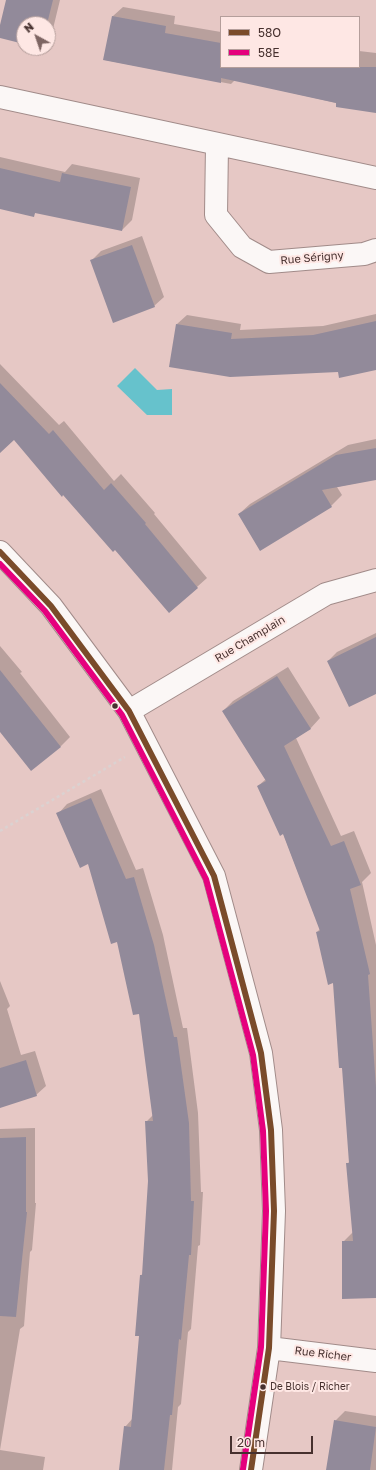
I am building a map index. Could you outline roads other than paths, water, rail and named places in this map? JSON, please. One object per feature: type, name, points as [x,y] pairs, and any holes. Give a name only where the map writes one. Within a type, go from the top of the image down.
[{"type":"street","points":[[0,97],[217,145],[376,178]]},
{"type":"street","name":"Rue Sérigny","points":[[217,145],[216,215],[242,247],[269,262],[364,254],[376,250]]},
{"type":"street","points":[[0,552],[51,606],[129,711],[145,745],[214,876],[261,1053],[271,1130],[274,1196],[269,1348],[251,1470]]},
{"type":"street","name":"Rue Champlain","points":[[129,711],[326,594],[376,580]]},
{"type":"street","name":"Rue Richer","points":[[269,1348],[376,1361]]},
{"type":"water","points":[[135,368],[157,390],[172,389],[172,415],[147,415],[117,386]]},
{"type":"place","name":"De Blois / Richer","points":[[263,1387]]}]
